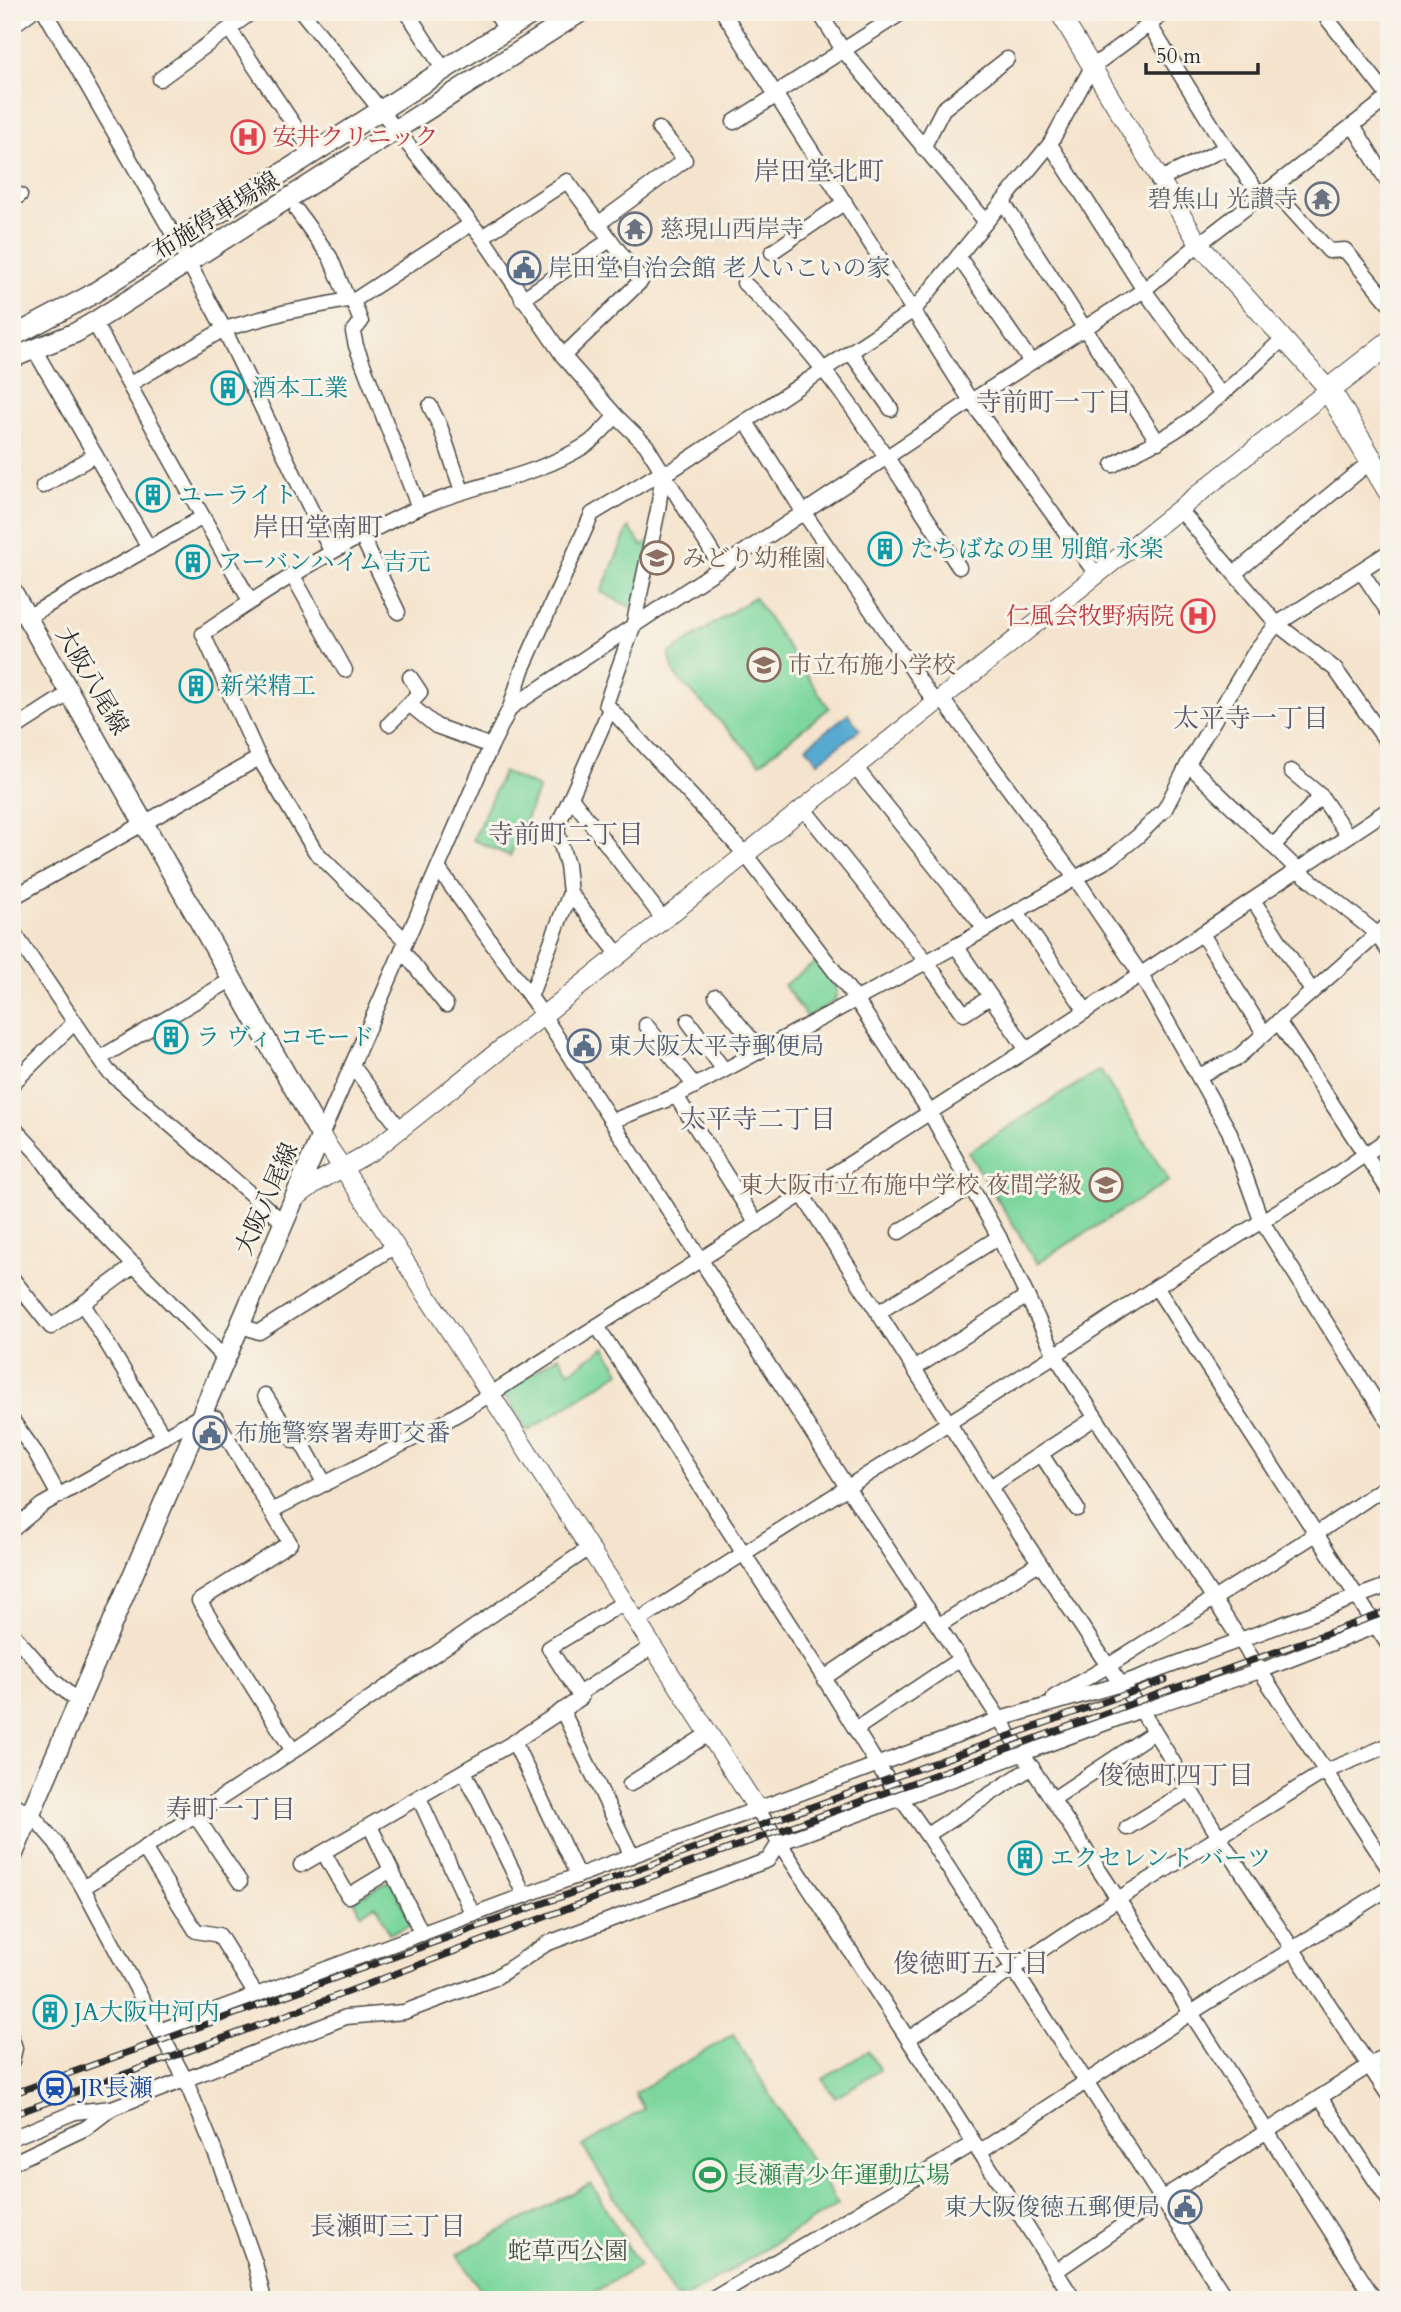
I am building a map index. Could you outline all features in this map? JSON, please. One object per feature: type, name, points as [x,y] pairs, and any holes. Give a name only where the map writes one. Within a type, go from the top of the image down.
[{"type":"main road","name":"布施停車場線","points":[[12,337],[89,296],[535,12]]},
{"type":"main road","name":"布施停車場線","points":[[12,358],[94,323],[581,12]]},
{"type":"main road","points":[[1389,342],[1329,390],[1389,490]]},
{"type":"main road","name":"大阪八尾線","points":[[12,591],[321,1136],[12,1857]]},
{"type":"street","points":[[12,26],[31,12]]},
{"type":"street","points":[[46,12],[177,241],[224,329],[331,551]]},
{"type":"street","points":[[160,79],[252,12]]},
{"type":"street","points":[[302,12],[482,237],[563,356],[616,416],[646,445],[721,567]]},
{"type":"street","points":[[407,12],[444,69]]},
{"type":"street","points":[[495,12],[507,31]]},
{"type":"street","points":[[723,12],[971,401],[1096,575]]},
{"type":"street","points":[[819,12],[843,50],[986,222]]},
{"type":"street","points":[[293,1200],[314,1184],[374,1150],[1329,390],[1199,244],[1059,12]]},
{"type":"street","points":[[1074,2300],[908,2039],[588,1549],[491,1394],[321,1136],[510,708],[522,670],[592,514],[663,471],[672,470],[914,310],[1050,144],[1092,67],[1166,12]]},
{"type":"street","points":[[510,708],[971,401],[1144,290],[1199,244],[1389,97],[1322,12]]},
{"type":"street","points":[[734,122],[899,13]]},
{"type":"street","points":[[1149,24],[1226,148],[1266,193],[1329,251],[1345,250],[1389,303]]},
{"type":"street","points":[[230,30],[313,153]]},
{"type":"street","points":[[923,148],[943,109],[1007,59]]},
{"type":"street","points":[[1353,125],[1389,184]]},
{"type":"street","points":[[598,224],[685,160],[659,129]]},
{"type":"street","points":[[1050,144],[1144,290],[1221,395]]},
{"type":"street","points":[[1158,180],[1226,148]]},
{"type":"street","points":[[482,237],[567,181],[641,281],[563,356]]},
{"type":"street","points":[[772,252],[845,202]]},
{"type":"street","points":[[1003,202],[1158,442]]},
{"type":"street","points":[[297,211],[330,257],[361,322],[353,332],[356,346],[419,508]]},
{"type":"street","points":[[130,384],[224,329],[286,312],[351,300],[471,224]]},
{"type":"street","points":[[522,299],[610,240]]},
{"type":"street","points":[[958,256],[1031,362]]},
{"type":"street","points":[[744,283],[772,308],[824,371],[887,458],[959,568]]},
{"type":"street","points":[[94,323],[250,601]]},
{"type":"street","points":[[1113,465],[1158,442],[1221,395],[1283,340]]},
{"type":"street","points":[[34,349],[149,548]]},
{"type":"street","points":[[851,353],[891,409]]},
{"type":"street","points":[[430,406],[440,426],[462,491]]},
{"type":"street","points":[[446,1005],[404,945],[315,851],[259,758],[202,634],[292,574],[361,535],[462,491],[543,468],[588,444],[616,416]]},
{"type":"street","points":[[746,422],[804,513],[939,701],[1076,879],[1141,975],[1229,1131],[1261,1220],[1389,1422]]},
{"type":"street","points":[[43,486],[95,456]]},
{"type":"street","points":[[1235,573],[1370,462]]},
{"type":"street","points":[[663,471],[658,510],[633,627],[606,705],[745,854],[855,998],[929,1111],[999,1237],[1055,1355],[1389,1869]]},
{"type":"street","points":[[1180,510],[1277,624],[1335,669],[1383,722],[1389,745]]},
{"type":"street","points":[[27,617],[204,517]]},
{"type":"street","points":[[361,535],[398,612]]},
{"type":"street","points":[[612,1121],[695,1086],[956,946],[1111,858],[1165,809],[1188,764],[1256,650],[1277,624],[1389,552]]},
{"type":"street","points":[[1361,571],[1389,613]]},
{"type":"street","points":[[292,574],[345,670]]},
{"type":"street","points":[[389,724],[420,692],[410,677]]},
{"type":"street","points":[[12,730],[71,692]]},
{"type":"street","points":[[409,704],[436,726],[491,746]]},
{"type":"street","points":[[530,997],[570,893],[567,865],[557,831],[559,822],[610,709]]},
{"type":"street","points":[[12,898],[259,758]]},
{"type":"street","points":[[1188,764],[1298,870],[1376,933],[1389,952]]},
{"type":"street","points":[[855,767],[985,929]]},
{"type":"street","points":[[1291,771],[1321,796],[1348,836]]},
{"type":"street","points":[[1273,846],[1321,796]]},
{"type":"street","points":[[571,797],[663,919]]},
{"type":"street","points":[[803,808],[926,961],[964,1014],[990,997]]},
{"type":"street","points":[[271,1511],[433,1428],[491,1394],[1027,1050],[1389,809]]},
{"type":"street","points":[[438,868],[543,1015],[960,1659],[1007,1717],[1032,1767],[1375,2300]]},
{"type":"street","points":[[570,893],[618,955]]},
{"type":"street","points":[[1253,900],[1312,990]]},
{"type":"street","points":[[1017,912],[1086,1011]]},
{"type":"street","points":[[1198,1076],[1237,1058],[1389,924]]},
{"type":"street","points":[[12,930],[108,1071],[284,1222]]},
{"type":"street","points":[[1202,934],[1264,1034]]},
{"type":"street","points":[[956,946],[1027,1050]]},
{"type":"street","points":[[100,1058],[231,980]]},
{"type":"street","points":[[716,996],[760,1051]]},
{"type":"street","points":[[688,1021],[724,1070]]},
{"type":"street","points":[[1278,1021],[1389,1191]]},
{"type":"street","points":[[12,1084],[75,1022]]},
{"type":"street","points":[[646,1025],[695,1086]]},
{"type":"street","points":[[352,1065],[400,1129]]},
{"type":"street","points":[[676,1096],[757,1224]]},
{"type":"street","points":[[12,1126],[39,1155],[71,1200],[224,1358]]},
{"type":"street","points":[[636,1622],[1055,1355],[1156,1287],[1334,1176],[1389,1138]]},
{"type":"street","points":[[899,1232],[971,1186]]},
{"type":"street","points":[[803,1195],[1039,1563],[1140,1710],[1219,1837],[1389,2096]]},
{"type":"street","points":[[878,1312],[999,1237]]},
{"type":"street","points":[[239,1325],[259,1332],[395,1246]]},
{"type":"street","points":[[14,1287],[51,1327],[135,1265]]},
{"type":"street","points":[[1156,1287],[1357,1597],[1383,1623],[1389,1646]]},
{"type":"street","points":[[915,1368],[1027,1296]]},
{"type":"street","points":[[83,1304],[164,1437]]},
{"type":"street","points":[[597,1326],[878,1766],[927,1835],[1227,2300]]},
{"type":"street","points":[[265,1395],[294,1441],[299,1438],[325,1483]]},
{"type":"street","points":[[12,1530],[42,1505],[200,1416],[216,1418],[290,1543],[199,1601],[293,1751]]},
{"type":"street","points":[[990,1487],[1096,1418]]},
{"type":"street","points":[[12,1420],[35,1451],[59,1496]]},
{"type":"street","points":[[1041,1454],[1077,1509]]},
{"type":"street","points":[[159,2031],[878,1766],[1056,1696],[1316,1534],[1389,1484]]},
{"type":"street","points":[[83,1888],[293,1751],[588,1549]]},
{"type":"street","points":[[939,1625],[1039,1563]]},
{"type":"street","points":[[1007,1717],[1121,1684],[1389,1585]]},
{"type":"street","points":[[301,1865],[514,1742],[581,1698],[549,1648],[623,1603]]},
{"type":"street","points":[[824,1678],[927,1608]]},
{"type":"street","points":[[12,2164],[86,2128],[113,2108],[346,2017],[404,2012],[495,1978],[546,1944],[768,1860],[779,1843],[1140,1710],[1260,1671],[1383,1623]]},
{"type":"street","points":[[12,1633],[53,1680],[78,1702]]},
{"type":"street","points":[[578,1694],[652,1647]]},
{"type":"street","points":[[856,1729],[960,1659]]},
{"type":"street","points":[[562,1710],[632,1856]]},
{"type":"street","points":[[1053,1799],[1154,1732]]},
{"type":"street","points":[[629,1784],[709,1734]]},
{"type":"street","points":[[514,1742],[578,1876]]},
{"type":"street","points":[[908,2039],[1118,1899],[1324,1772],[1389,1745]]},
{"type":"street","points":[[927,1835],[1032,1767]]},
{"type":"street","points":[[464,1771],[525,1896]]},
{"type":"street","points":[[1127,1828],[1189,1790]]},
{"type":"street","points":[[419,1798],[473,1915]]},
{"type":"street","points":[[12,1803],[31,1814],[56,1843],[83,1888],[185,2079],[221,2167],[255,2263],[264,2300]]},
{"type":"street","points":[[195,1815],[240,1882]]},
{"type":"street","points":[[370,1826],[422,1934]]},
{"type":"street","points":[[144,1848],[196,1931],[219,1935],[256,1995]]},
{"type":"street","points":[[324,1853],[348,1896],[391,1870]]},
{"type":"street","points":[[710,2300],[1086,2083],[1389,1888]]},
{"type":"street","points":[[12,2039],[15,2048],[12,2061]]},
{"type":"street","points":[[1056,2271],[1161,2199],[1389,2053]]},
{"type":"street","points":[[1320,2097],[1389,2201]]},
{"type":"street","points":[[12,2138],[75,2112],[113,2108]]},
{"type":"green space","points":[[629,527],[642,546],[651,541],[636,610],[601,592]]},
{"type":"green space","points":[[754,597],[829,708],[760,763],[675,675],[669,654]]},
{"type":"green space","points":[[503,772],[539,788],[510,856],[473,840]]},
{"type":"green space","points":[[816,962],[837,989],[835,1001],[807,1017],[784,985]]},
{"type":"green space","points":[[1100,1070],[1169,1181],[1037,1263],[968,1152]]},
{"type":"green space","points":[[605,1347],[620,1372],[528,1431],[503,1393],[559,1356],[569,1372]]},
{"type":"green space","points":[[388,1882],[393,1884],[412,1925],[389,1934],[375,1905],[361,1914],[354,1900]]},
{"type":"green space","name":"長瀬青少年運動広場","points":[[733,2034],[838,2205],[686,2297],[675,2297],[583,2146],[644,2109],[635,2093]]},
{"type":"green space","points":[[868,2051],[880,2070],[835,2098],[823,2079]]},
{"type":"green space","name":"蛇草西公園","points":[[591,2183],[639,2266],[580,2300],[480,2300],[485,2297],[457,2254]]},
{"type":"water","points":[[848,714],[860,729],[818,762],[806,747]]},
{"type":"railway","points":[[12,2115],[268,2022],[645,1879],[1389,1611]]},
{"type":"railway","points":[[12,2094],[1165,1680]]},
{"type":"place","name":"安井クリニック","points":[[248,137]]},
{"type":"place","name":"碧焦山 光讃寺","points":[[1322,199]]},
{"type":"place","name":"慈現山西岸寺","points":[[635,229]]},
{"type":"place","name":"岸田堂自治会館 老人いこいの家","points":[[524,268]]},
{"type":"place","name":"酒本工業","points":[[228,388]]},
{"type":"place","name":"ユーライト","points":[[153,495]]},
{"type":"place","name":"たちばなの里 別館 永楽","points":[[885,549]]},
{"type":"place","name":"みどり幼稚園","points":[[657,558]]},
{"type":"place","name":"アーバンハイム吉元","points":[[193,562]]},
{"type":"place","name":"仁風会牧野病院","points":[[1198,616]]},
{"type":"place","name":"市立布施小学校","points":[[764,665]]},
{"type":"place","name":"新栄精工","points":[[196,686]]},
{"type":"place","name":"ラ ヴィ コモード","points":[[171,1037]]},
{"type":"place","name":"東大阪太平寺郵便局","points":[[584,1046]]},
{"type":"place","name":"東大阪市立布施中学校 夜間学級","points":[[1106,1185]]},
{"type":"place","name":"布施警察署寿町交番","points":[[210,1433]]},
{"type":"place","name":"エクセレント バーツ","points":[[1025,1858]]},
{"type":"place","name":"JA大阪中河内","points":[[50,2012]]},
{"type":"place","name":"JR長瀬","points":[[55,2088]]},
{"type":"place","name":"長瀬青少年運動広場","points":[[710,2175]]},
{"type":"place","name":"東大阪俊徳五郵便局","points":[[1185,2207]]},
{"type":"district","name":"岸田堂北町","points":[[819,171]]},
{"type":"district","name":"寺前町一丁目","points":[[1054,402]]},
{"type":"district","name":"岸田堂南町","points":[[318,527]]},
{"type":"district","name":"太平寺一丁目","points":[[1251,718]]},
{"type":"district","name":"寺前町二丁目","points":[[566,834]]},
{"type":"district","name":"太平寺二丁目","points":[[758,1119]]},
{"type":"district","name":"俊徳町四丁目","points":[[1176,1775]]},
{"type":"district","name":"寿町一丁目","points":[[231,1809]]},
{"type":"district","name":"俊徳町五丁目","points":[[971,1963]]},
{"type":"district","name":"長瀬町三丁目","points":[[388,2226]]}]
